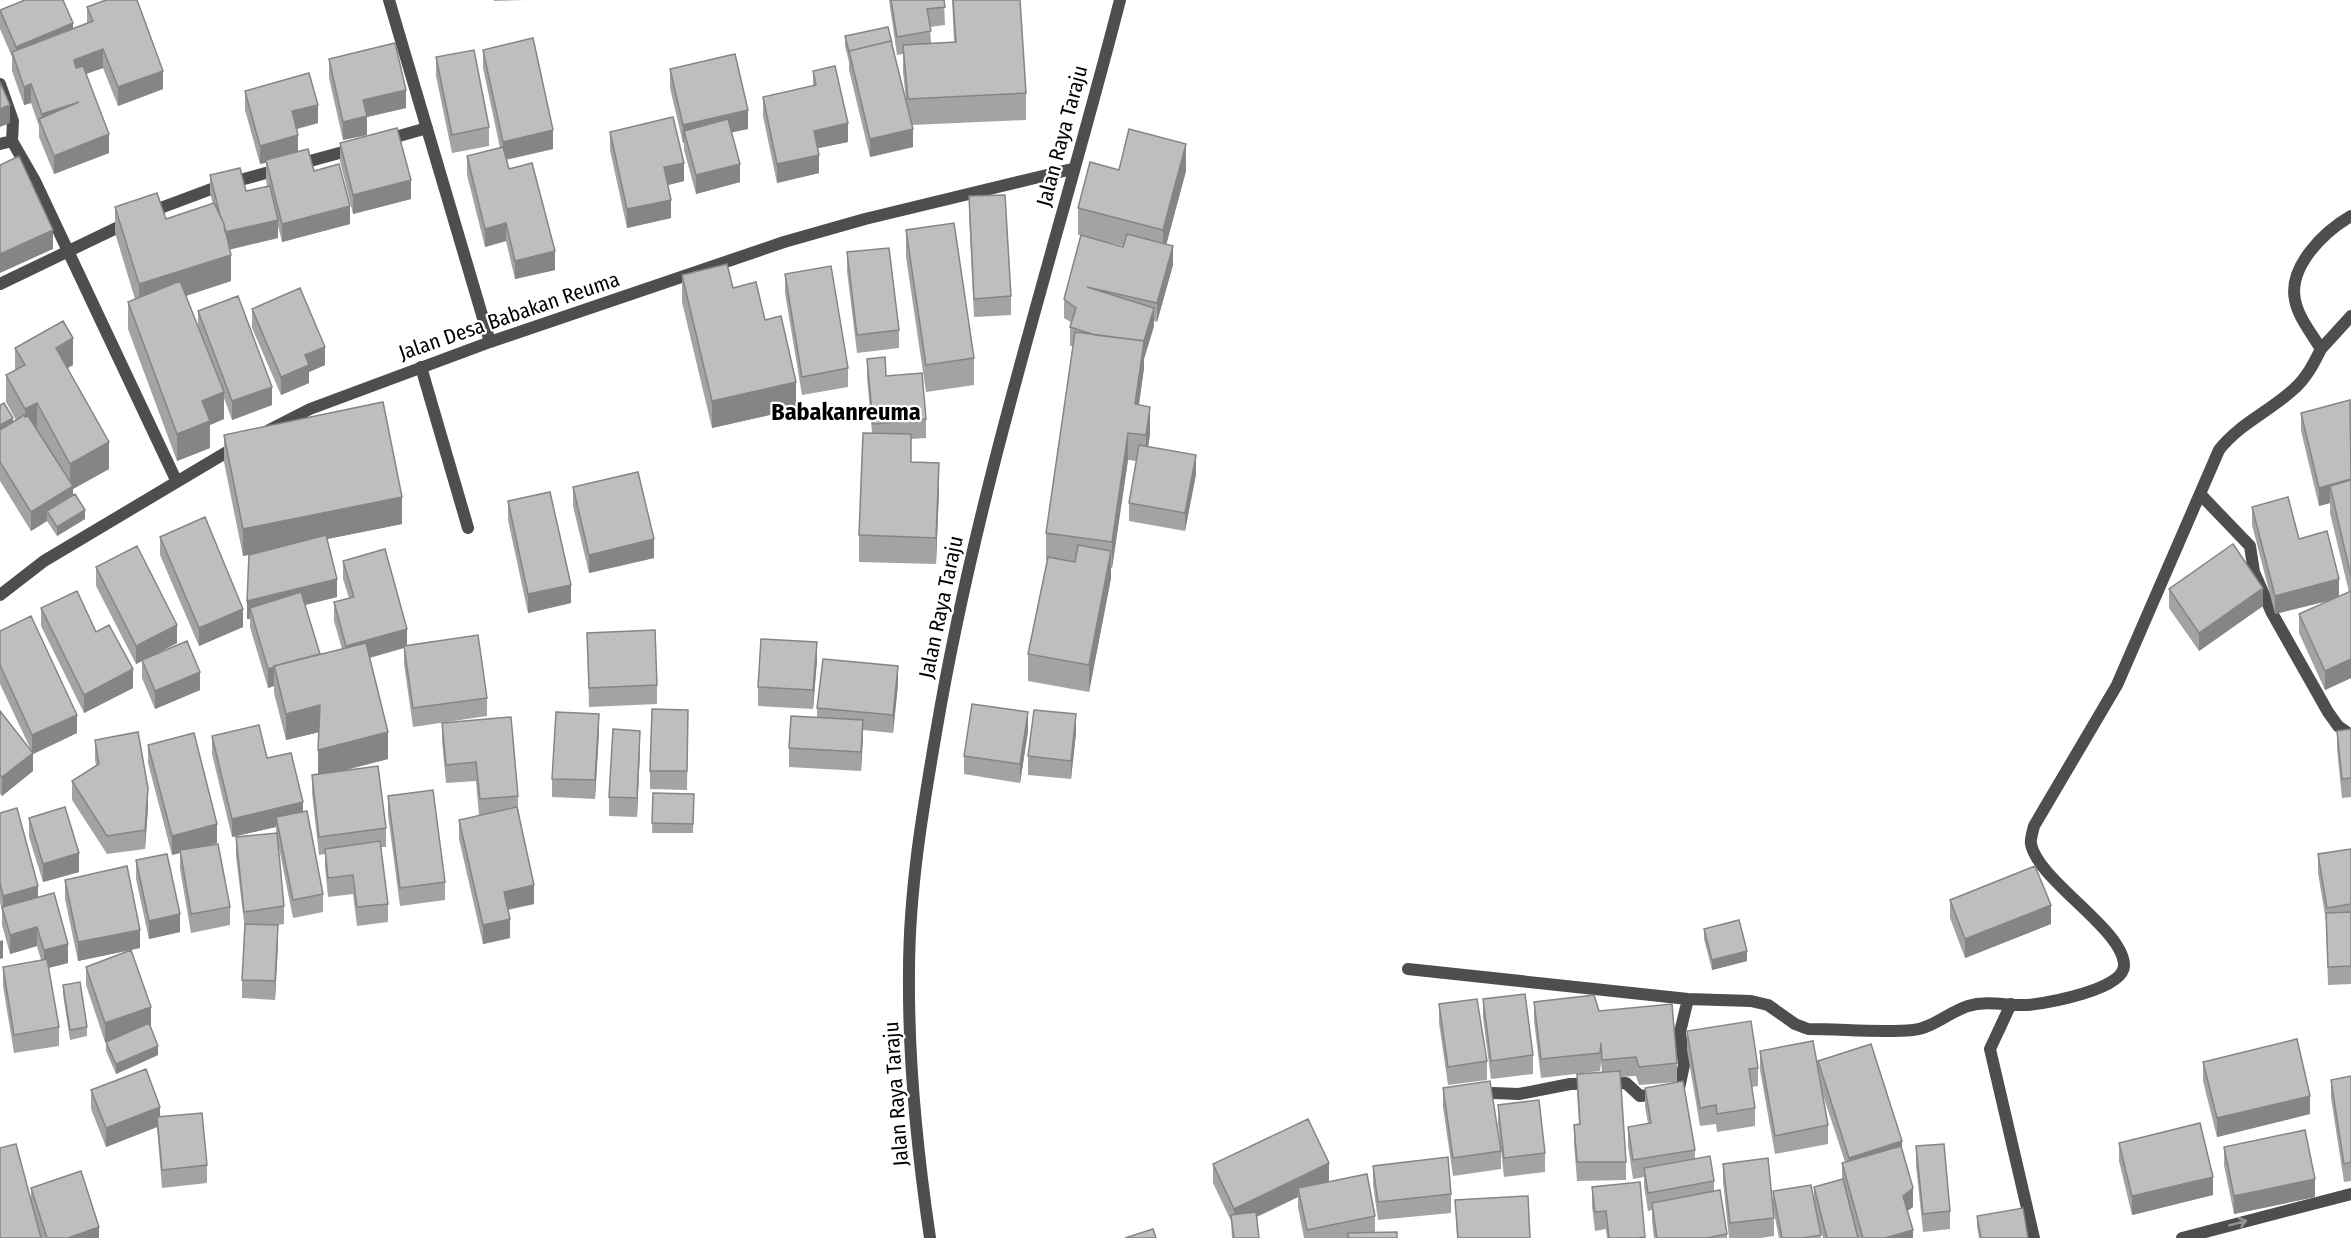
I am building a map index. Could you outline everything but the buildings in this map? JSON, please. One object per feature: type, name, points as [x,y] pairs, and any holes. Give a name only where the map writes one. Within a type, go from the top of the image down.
[{"type":"street","points":[[389,0],[489,342]]},
{"type":"street","name":"Jalan Raya Taraju","points":[[930,1238],[916,1137],[910,1046],[909,970],[917,849],[945,675],[972,550],[1072,169],[1120,0]]},
{"type":"street","points":[[0,84],[13,121],[6,143],[69,250],[176,480]]},
{"type":"street","points":[[0,284],[154,210],[222,185],[427,128]]},
{"type":"street","name":"Jalan Desa Babakan Reuma","points":[[0,595],[44,561],[176,480],[310,409],[489,342],[784,242],[865,219],[1072,169]]},
{"type":"street","points":[[2321,349],[2295,302],[2294,290],[2298,272],[2313,248],[2337,225],[2351,216]]},
{"type":"street","points":[[1408,969],[1688,999],[1760,1003],[1808,1029],[1915,1030],[1968,1006],[1992,1002],[2027,1005],[2104,987],[2119,978],[2124,967],[2122,954],[2038,860],[2031,843],[2034,826],[2117,685],[2219,450],[2230,435],[2295,388],[2311,370],[2321,349],[2351,316]]},
{"type":"street","points":[[421,367],[468,528]]},
{"type":"street","points":[[2200,494],[2250,546],[2254,572],[2272,613],[2328,712],[2338,726],[2351,735]]},
{"type":"street","points":[[1493,1093],[1519,1094],[1570,1084],[1626,1083],[1640,1096],[1678,1093],[1684,1065],[1680,1032],[1688,999]]},
{"type":"street","points":[[2012,1004],[1990,1049],[2034,1238]]},
{"type":"street","points":[[2182,1238],[2351,1194]]},
{"type":"district","name":"Babakanreuma","points":[[846,412]]}]
